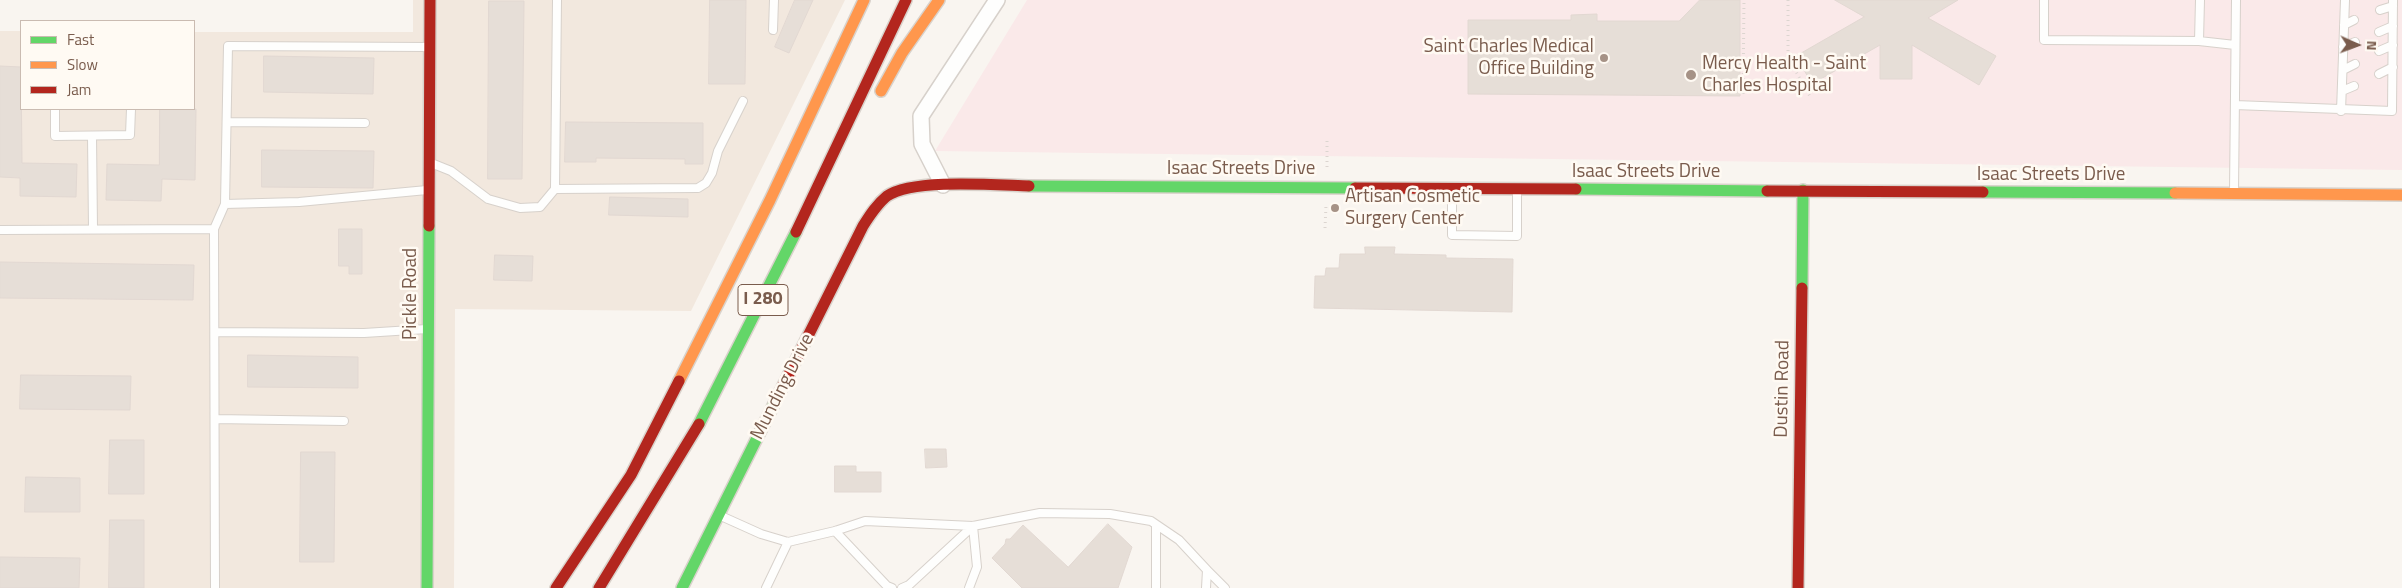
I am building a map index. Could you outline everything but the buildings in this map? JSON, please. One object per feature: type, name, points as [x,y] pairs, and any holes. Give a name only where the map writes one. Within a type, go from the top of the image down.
[{"type":"main road","name":"Pickle Road","points":[[428,588],[430,0]]},
{"type":"main road","name":"I 280","points":[[556,588],[631,476],[770,200],[864,0]]},
{"type":"main road","name":"I 280","points":[[599,588],[698,427],[814,197],[906,0]]},
{"type":"main road","points":[[874,104],[902,53],[939,0]]},
{"type":"main road","points":[[814,197],[854,136]]},
{"type":"main road","name":"Isaac Streets Drive","points":[[891,192],[904,188],[943,185],[2402,195]]},
{"type":"main road","name":"Dustin Road","points":[[1798,588],[1803,190]]},
{"type":"main road","name":"Munding Drive","points":[[682,588],[863,226],[872,211],[891,192]]},
{"type":"street","points":[[943,185],[922,144],[921,116],[997,0]]},
{"type":"lane","points":[[430,162],[451,172],[488,199],[520,208],[540,206],[555,189],[557,0]]},
{"type":"lane","points":[[774,0],[774,30]]},
{"type":"lane","points":[[2044,0],[2044,40],[2199,42],[2235,45]]},
{"type":"lane","points":[[2199,42],[2200,0]]},
{"type":"lane","points":[[2234,194],[2236,0]]},
{"type":"lane","points":[[2341,111],[2344,25],[2347,1]]},
{"type":"lane","points":[[2235,105],[2341,111],[2392,111],[2393,3],[2380,10]]},
{"type":"lane","points":[[2344,25],[2354,20]]},
{"type":"lane","points":[[2379,32],[2393,26]]},
{"type":"lane","points":[[2343,47],[2355,42]]},
{"type":"lane","points":[[2379,51],[2393,45]]},
{"type":"lane","points":[[215,588],[214,229],[225,204],[228,46],[430,47]]},
{"type":"lane","points":[[2342,70],[2355,64]]},
{"type":"lane","points":[[2379,74],[2393,67]]},
{"type":"lane","points":[[2342,91],[2354,86]]},
{"type":"lane","points":[[555,189],[698,188],[706,183],[712,173],[718,151],[743,101]]},
{"type":"lane","points":[[55,110],[55,136],[130,135],[130,110]]},
{"type":"lane","points":[[227,122],[365,123]]},
{"type":"lane","points":[[92,136],[93,229]]},
{"type":"lane","points":[[1452,188],[1452,235],[1517,236],[1517,188]]},
{"type":"lane","points":[[225,204],[299,202],[429,190]]},
{"type":"lane","points":[[0,230],[214,229]]},
{"type":"lane","points":[[215,332],[364,333],[429,329]]},
{"type":"lane","points":[[215,419],[344,421]]},
{"type":"lane","points":[[719,515],[761,534],[788,542],[835,531],[865,521],[974,526],[1040,514],[1110,514],[1151,520],[1179,540],[1225,588]]},
{"type":"lane","points":[[1156,524],[1156,588]]},
{"type":"lane","points":[[902,588],[909,585],[974,526]]},
{"type":"lane","points":[[969,588],[977,568],[974,526]]},
{"type":"lane","points":[[835,531],[889,587]]},
{"type":"lane","points":[[766,588],[788,542]]},
{"type":"lane","points":[[1206,588],[1207,570]]},
{"type":"path","points":[[1743,94],[1744,0]]},
{"type":"path","points":[[1788,0],[1788,58],[1811,98]]},
{"type":"shaded area","points":[[413,0],[845,0],[691,311],[455,309],[454,588],[0,588],[0,31],[20,31],[20,110],[195,110],[195,32],[413,32]]},
{"type":"shaded area","name":"Mercy Health - Saint Charles Hospital","points":[[1027,0],[2402,0],[2402,170],[935,151]]},
{"type":"traffic: fast","points":[[1029,186],[1355,188]]},
{"type":"traffic: fast","points":[[1576,189],[1767,191]]},
{"type":"traffic: fast","points":[[1802,288],[1803,190]]},
{"type":"traffic: fast","points":[[1983,192],[2175,193]]},
{"type":"traffic: fast","points":[[427,588],[429,226]]},
{"type":"traffic: fast","points":[[699,424],[796,232]]},
{"type":"traffic: fast","points":[[682,588],[779,394]]},
{"type":"traffic: slow","points":[[679,381],[770,200],[864,0]]},
{"type":"traffic: slow","points":[[881,91],[902,53],[939,0]]},
{"type":"traffic: slow","points":[[2175,193],[2402,195]]},
{"type":"traffic: jam","points":[[429,226],[430,0]]},
{"type":"traffic: jam","points":[[796,232],[906,0]]},
{"type":"traffic: jam","points":[[779,394],[863,226],[877,206],[887,196],[899,190],[935,185],[1029,186]]},
{"type":"traffic: jam","points":[[1355,188],[1576,189]]},
{"type":"traffic: jam","points":[[1767,191],[1983,192]]},
{"type":"traffic: jam","points":[[1798,588],[1802,288]]},
{"type":"traffic: jam","points":[[556,588],[631,475],[679,381]]},
{"type":"traffic: jam","points":[[599,588],[699,424]]},
{"type":"place","name":"Saint Charles Medical Office Building","points":[[1604,58]]},
{"type":"place","name":"Mercy Health - Saint Charles Hospital","points":[[1691,75]]},
{"type":"place","name":"Artisan Cosmetic Surgery Center","points":[[1335,208]]}]
